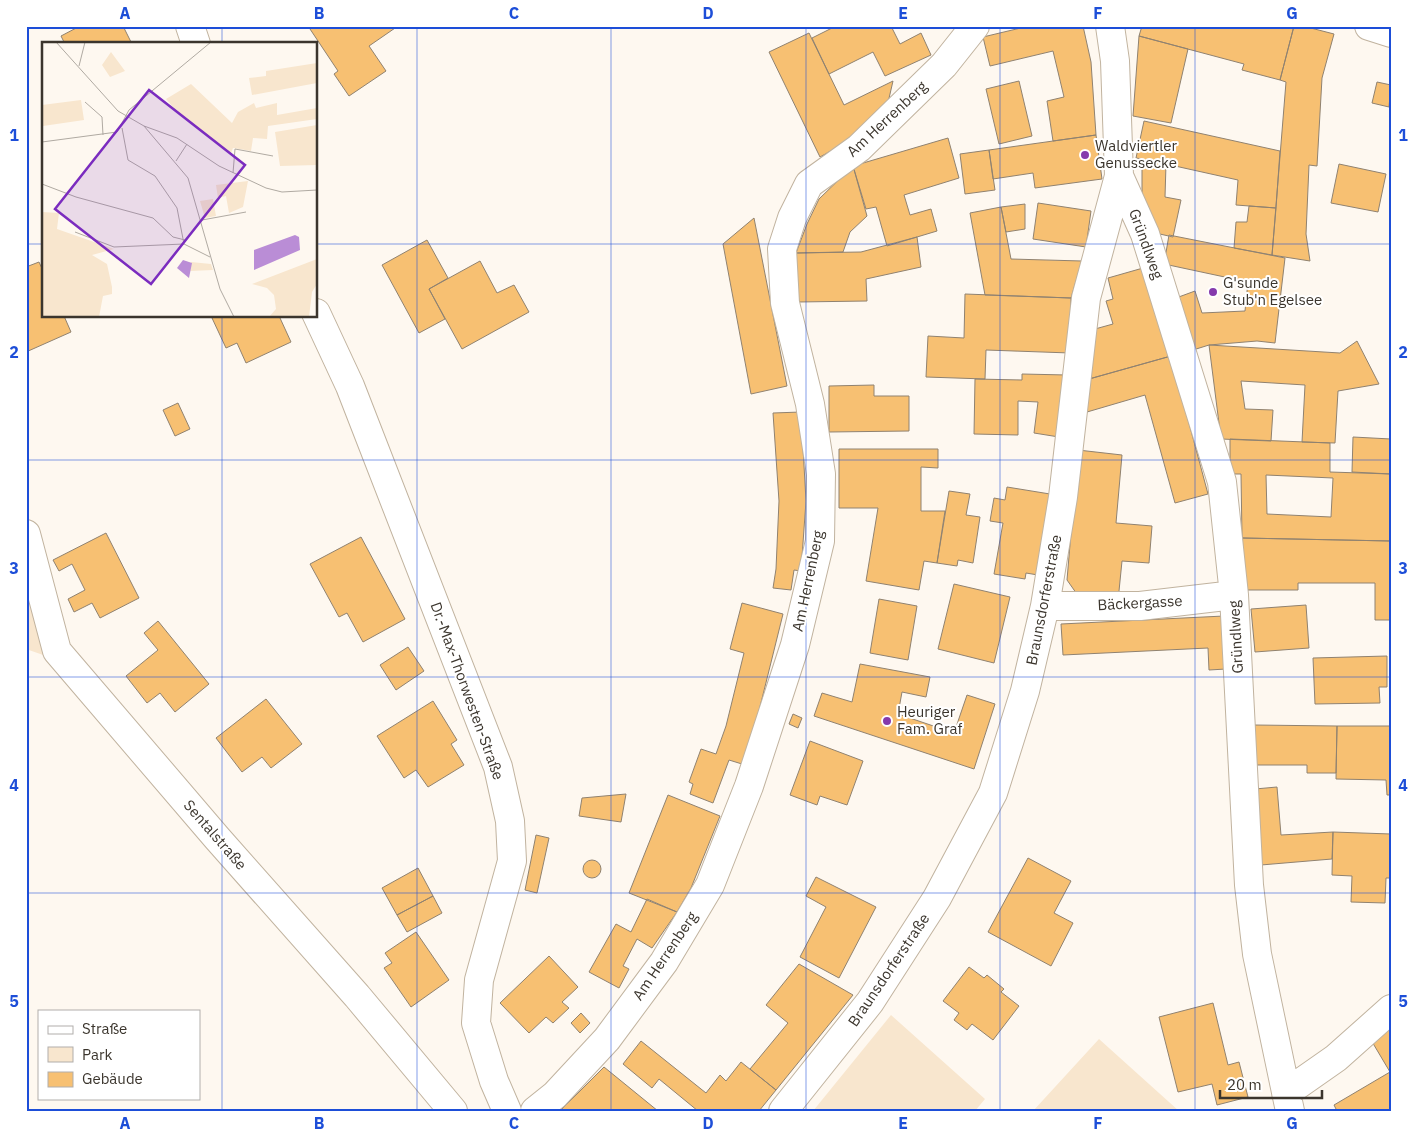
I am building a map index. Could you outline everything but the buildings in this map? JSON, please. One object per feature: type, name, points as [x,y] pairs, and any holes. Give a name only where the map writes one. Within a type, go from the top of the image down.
[{"type":"street","points":[[190,26],[195,42]]},
{"type":"street","name":"Am Herrenberg","points":[[535,1111],[555,1095],[607,1039],[664,962],[710,885],[749,786],[795,646],[820,541],[821,474],[810,404],[785,303],[782,249],[792,218],[809,184],[859,148],[944,65],[975,26]]},
{"type":"street","name":"Braunsdorferstraße","points":[[783,1111],[870,1002],[937,898],[993,793],[1025,691],[1045,606],[1063,497],[1086,298],[1119,176],[1115,61],[1110,26]]},
{"type":"street","points":[[1369,26],[1391,33]]},
{"type":"street","name":"Gründlweg","points":[[1119,176],[1144,234],[1222,482],[1234,595],[1249,885],[1257,954],[1288,1102]]},
{"type":"street","name":"Dr.-Max-Thorwesten-Straße","points":[[318,317],[350,386],[498,767],[510,821],[512,860],[479,980],[476,1023],[494,1081],[507,1111]]},
{"type":"street","name":"Sentalstraße","points":[[26,534],[57,651],[217,838],[357,996],[453,1111]]},
{"type":"street","name":"Bäckergasse","points":[[1045,606],[1140,606],[1234,595]]},
{"type":"street","points":[[1288,1102],[1391,1009]]},
{"type":"green space","points":[[26,568],[46,656],[26,649]]},
{"type":"green space","points":[[891,1015],[985,1099],[975,1111],[813,1111]]},
{"type":"green space","points":[[1099,1039],[1179,1111],[1033,1111]]},
{"type":"place","name":"Waldviertler Genussecke","points":[[1085,155]]},
{"type":"place","name":"G'sunde Stub'n Egelsee","points":[[1213,292]]},
{"type":"place","name":"Heuriger Fam. Graf","points":[[887,721]]}]
